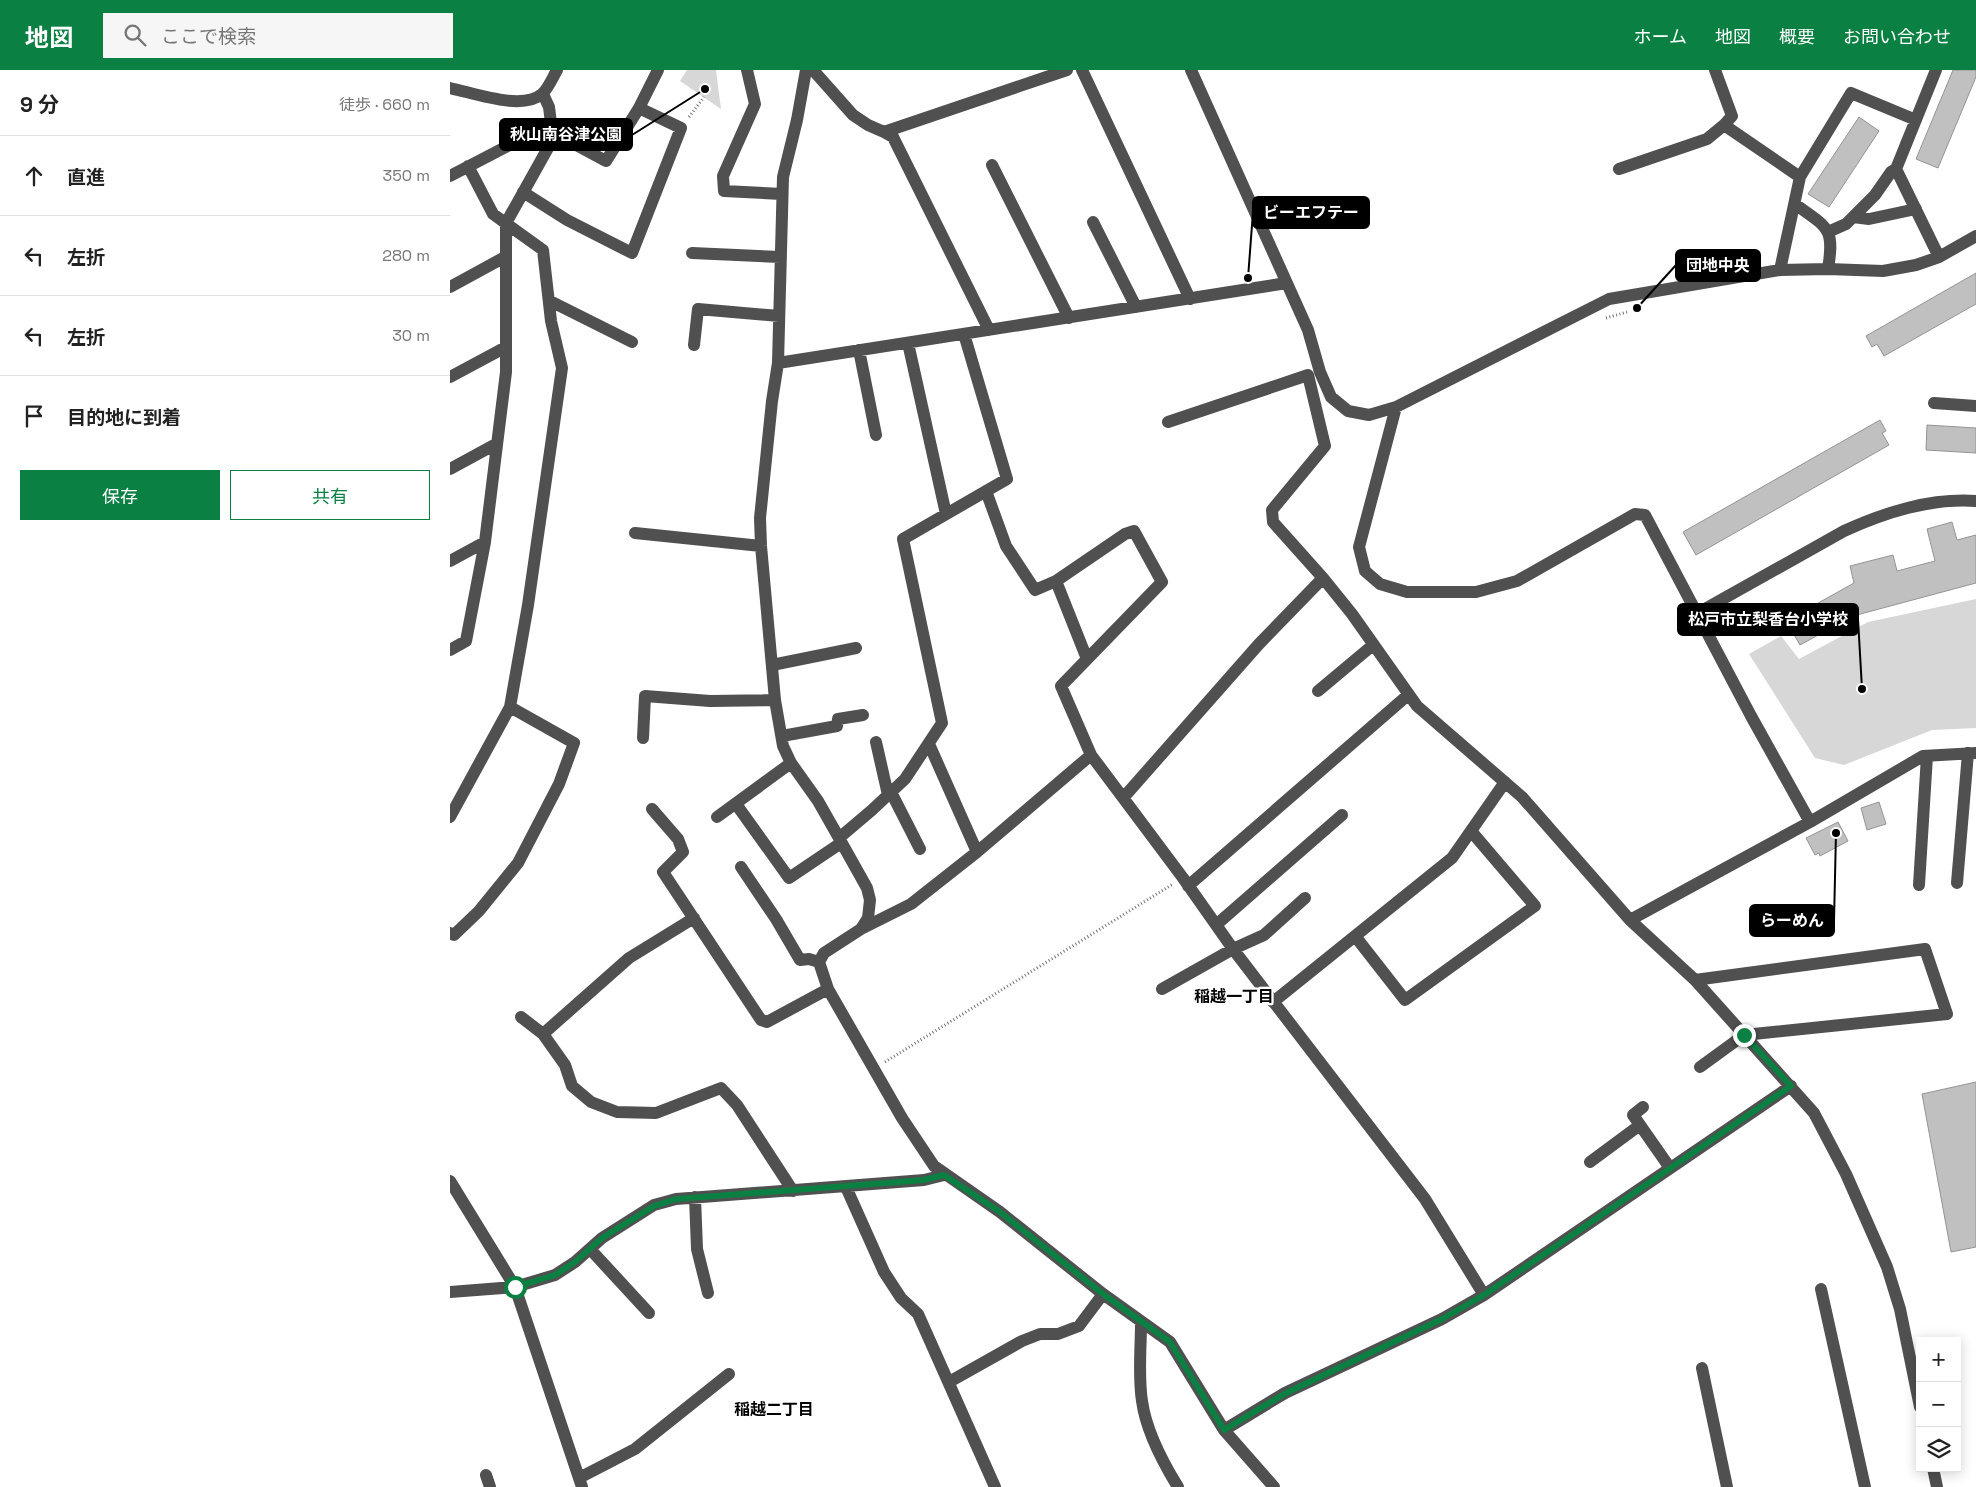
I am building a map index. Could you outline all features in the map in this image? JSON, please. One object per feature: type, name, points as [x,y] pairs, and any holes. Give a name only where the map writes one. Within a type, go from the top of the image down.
[{"type":"street","points":[[450,88],[503,100],[526,101],[543,94],[557,70]]},
{"type":"street","points":[[552,127],[606,161],[639,108],[658,70]]},
{"type":"street","points":[[747,70],[755,104],[723,176],[724,191],[782,194]]},
{"type":"street","points":[[806,70],[797,120],[786,160],[782,194],[778,362],[760,518],[761,546],[775,700],[783,746],[791,763],[818,801],[867,888],[870,900],[868,918],[861,929]]},
{"type":"street","points":[[813,70],[853,115],[868,125],[893,136],[989,330]]},
{"type":"street","points":[[884,132],[1067,70]]},
{"type":"street","points":[[1082,70],[1190,299]]},
{"type":"street","points":[[1191,70],[1308,330],[1325,446],[1272,510],[1273,522],[1352,614],[1417,706],[1522,797],[1630,920],[1695,980],[1814,1113],[1846,1174],[1887,1267],[1900,1309],[1916,1387]]},
{"type":"street","points":[[1619,169],[1706,139],[1724,125],[1732,116],[1715,70]]},
{"type":"street","points":[[1828,232],[1846,224],[1875,195],[1891,172],[1896,169],[1936,70]]},
{"type":"street","points":[[1780,270],[1800,177],[1851,93],[1916,120]]},
{"type":"street","points":[[450,650],[466,641],[485,542],[506,372],[506,223],[553,139],[549,107],[543,94]]},
{"type":"street","points":[[523,192],[567,220],[632,253],[681,128],[639,108]]},
{"type":"street","points":[[1724,125],[1800,177]]},
{"type":"street","points":[[450,176],[552,127]]},
{"type":"street","points":[[992,165],[1069,318]]},
{"type":"street","points":[[450,817],[510,707],[528,605],[562,368],[551,321],[543,250],[494,214],[468,166]]},
{"type":"street","points":[[1896,169],[1940,258]]},
{"type":"street","points":[[1795,204],[1826,227],[1831,238],[1828,269]]},
{"type":"street","points":[[1853,217],[1869,219],[1916,209]]},
{"type":"street","points":[[1093,222],[1136,308]]},
{"type":"street","points":[[1314,373],[1331,397],[1348,411],[1369,415],[1396,407],[1609,299],[1780,270],[1883,271],[1940,258],[1976,236]]},
{"type":"street","points":[[692,253],[780,257]]},
{"type":"street","points":[[450,287],[505,257]]},
{"type":"street","points":[[778,362],[1136,308],[1286,283]]},
{"type":"street","points":[[550,300],[632,342]]},
{"type":"street","points":[[694,344],[698,309],[779,316]]},
{"type":"street","points":[[736,804],[789,878],[840,840],[905,778],[942,723],[902,539],[1007,480],[964,334]]},
{"type":"street","points":[[908,342],[946,514]]},
{"type":"street","points":[[450,377],[506,347]]},
{"type":"street","points":[[859,350],[876,435]]},
{"type":"street","points":[[1168,422],[1314,373]]},
{"type":"street","points":[[1934,403],[1976,406]]},
{"type":"street","points":[[1396,407],[1359,547],[1365,571],[1380,584],[1407,592],[1476,592],[1517,581],[1635,514],[1645,515],[1696,614],[1810,822]]},
{"type":"street","points":[[450,469],[496,444]]},
{"type":"street","points":[[986,491],[1006,546],[1035,590],[1056,580],[1125,534],[1134,531],[1162,582],[1060,686],[1091,755],[1186,882],[1233,950],[1426,1199],[1484,1295]]},
{"type":"street","points":[[1696,614],[1844,531],[1868,520],[1899,509],[1928,503],[1961,500],[1976,501]]},
{"type":"street","points":[[635,533],[761,546]]},
{"type":"street","points":[[450,561],[485,542]]},
{"type":"street","points":[[1124,797],[1259,644],[1323,578]]},
{"type":"street","points":[[1056,580],[1087,660]]},
{"type":"street","points":[[1318,691],[1373,645]]},
{"type":"street","points":[[772,665],[856,648]]},
{"type":"street","points":[[1186,882],[1408,695]]},
{"type":"street","points":[[643,738],[645,696],[710,701],[775,700]]},
{"type":"street","points":[[451,935],[479,911],[518,863],[559,784],[574,743],[510,707]]},
{"type":"street","points":[[782,736],[837,726],[838,719],[863,715]]},
{"type":"street","points":[[876,742],[889,794],[920,849]]},
{"type":"street","points":[[929,744],[977,852]]},
{"type":"street","points":[[1630,920],[1810,822],[1923,756],[1972,753],[1957,883]]},
{"type":"street","points":[[1091,755],[977,852],[912,904],[861,929],[824,953],[819,962],[828,989],[918,1143],[934,1166],[944,1175],[1000,1212],[1103,1294],[1170,1342],[1224,1430],[1274,1487]]},
{"type":"street","points":[[1919,885],[1927,756]]},
{"type":"street","points":[[717,817],[791,763]]},
{"type":"street","points":[[1273,1002],[1452,858],[1504,782]]},
{"type":"street","points":[[652,809],[678,838],[683,852],[663,872],[761,1020],[766,1022],[776,1018],[828,989]]},
{"type":"street","points":[[1216,925],[1342,815]]},
{"type":"street","points":[[1355,936],[1405,1000],[1535,906],[1471,832]]},
{"type":"street","points":[[741,867],[776,919],[800,960],[808,959],[819,962]]},
{"type":"street","points":[[1162,989],[1264,935],[1305,898]]},
{"type":"street","points":[[543,1034],[629,958],[694,918]]},
{"type":"street","points":[[1695,980],[1925,949],[1947,1014],[1744,1035],[1700,1067]]},
{"type":"street","points":[[521,1017],[543,1034],[566,1065],[572,1086],[591,1102],[617,1112],[656,1114],[720,1088],[738,1105],[793,1191]]},
{"type":"street","points":[[1224,1430],[1286,1393],[1442,1319],[1484,1295],[1791,1086]]},
{"type":"street","points":[[1643,1107],[1633,1115],[1670,1168]]},
{"type":"street","points":[[1590,1162],[1640,1125]]},
{"type":"street","points":[[450,1292],[515,1287],[555,1275],[575,1262],[602,1238],[654,1206],[676,1199],[846,1187],[924,1180],[944,1175]]},
{"type":"street","points":[[450,1181],[515,1287],[581,1482],[635,1449],[729,1374]]},
{"type":"street","points":[[846,1187],[884,1272],[901,1298],[918,1314],[995,1487]]},
{"type":"street","points":[[695,1197],[697,1250],[708,1293]]},
{"type":"street","points":[[590,1249],[649,1313]]},
{"type":"street","points":[[1821,1290],[1865,1487]]},
{"type":"street","points":[[949,1382],[1022,1341],[1040,1334],[1058,1334],[1079,1326],[1103,1294]]},
{"type":"street","points":[[1141,1323],[1142,1400],[1145,1418],[1166,1467],[1178,1487]]},
{"type":"street","points":[[1702,1368],[1726,1487]]},
{"type":"street","points":[[1934,1472],[1937,1487]]},
{"type":"street","points":[[486,1475],[490,1487]]},
{"type":"path","points":[[681,128],[704,98]]},
{"type":"path","points":[[1597,318],[1606,318],[1632,310]]},
{"type":"path","points":[[874,1069],[1186,882]]},
{"type":"shaded area","points":[[687,70],[716,70],[721,109],[680,81]]},
{"type":"shaded area","points":[[1976,599],[1976,728],[1932,730],[1844,765],[1815,758],[1749,654],[1781,636],[1799,659],[1868,622]]},
{"type":"building","points":[[1953,70],[1976,70],[1976,77],[1938,168],[1916,159]]},
{"type":"building","points":[[1859,117],[1879,131],[1829,207],[1808,194]]},
{"type":"building","points":[[1976,273],[1976,304],[1884,356],[1877,344],[1872,347],[1866,336]]},
{"type":"building","points":[[1880,420],[1886,431],[1882,433],[1889,445],[1696,555],[1683,532]]},
{"type":"building","points":[[1927,425],[1976,428],[1976,453],[1926,450]]},
{"type":"building","points":[[1952,522],[1957,540],[1976,535],[1976,583],[1853,616],[1800,645],[1786,621],[1854,583],[1850,566],[1893,555],[1897,571],[1935,561],[1927,529]]},
{"type":"building","points":[[1879,802],[1886,824],[1867,830],[1861,808]]},
{"type":"building","points":[[1838,822],[1848,841],[1820,856],[1819,853],[1815,855],[1806,838]]},
{"type":"building","points":[[1976,1082],[1976,1247],[1951,1252],[1922,1094]]},
{"type":"place","name":"秋山南谷津公園","points":[[705,89]]},
{"type":"place","name":"ビーエフテー","points":[[1248,278]]},
{"type":"place","name":"団地中央","points":[[1637,308]]},
{"type":"place","name":"松戸市立梨香台小学校","points":[[1862,689]]},
{"type":"place","name":"らーめん","points":[[1836,833]]},
{"type":"district","name":"稲越一丁目","points":[[1234,996]]},
{"type":"district","name":"稲越二丁目","points":[[774,1409]]},
{"type":"route","points":[[515,1287],[555,1275],[575,1262],[602,1238],[632,1219],[654,1206],[676,1199],[924,1180],[944,1175],[1000,1212],[1103,1294],[1170,1342],[1224,1430],[1312,1379],[1442,1319],[1484,1295],[1791,1086],[1744,1035]]}]
